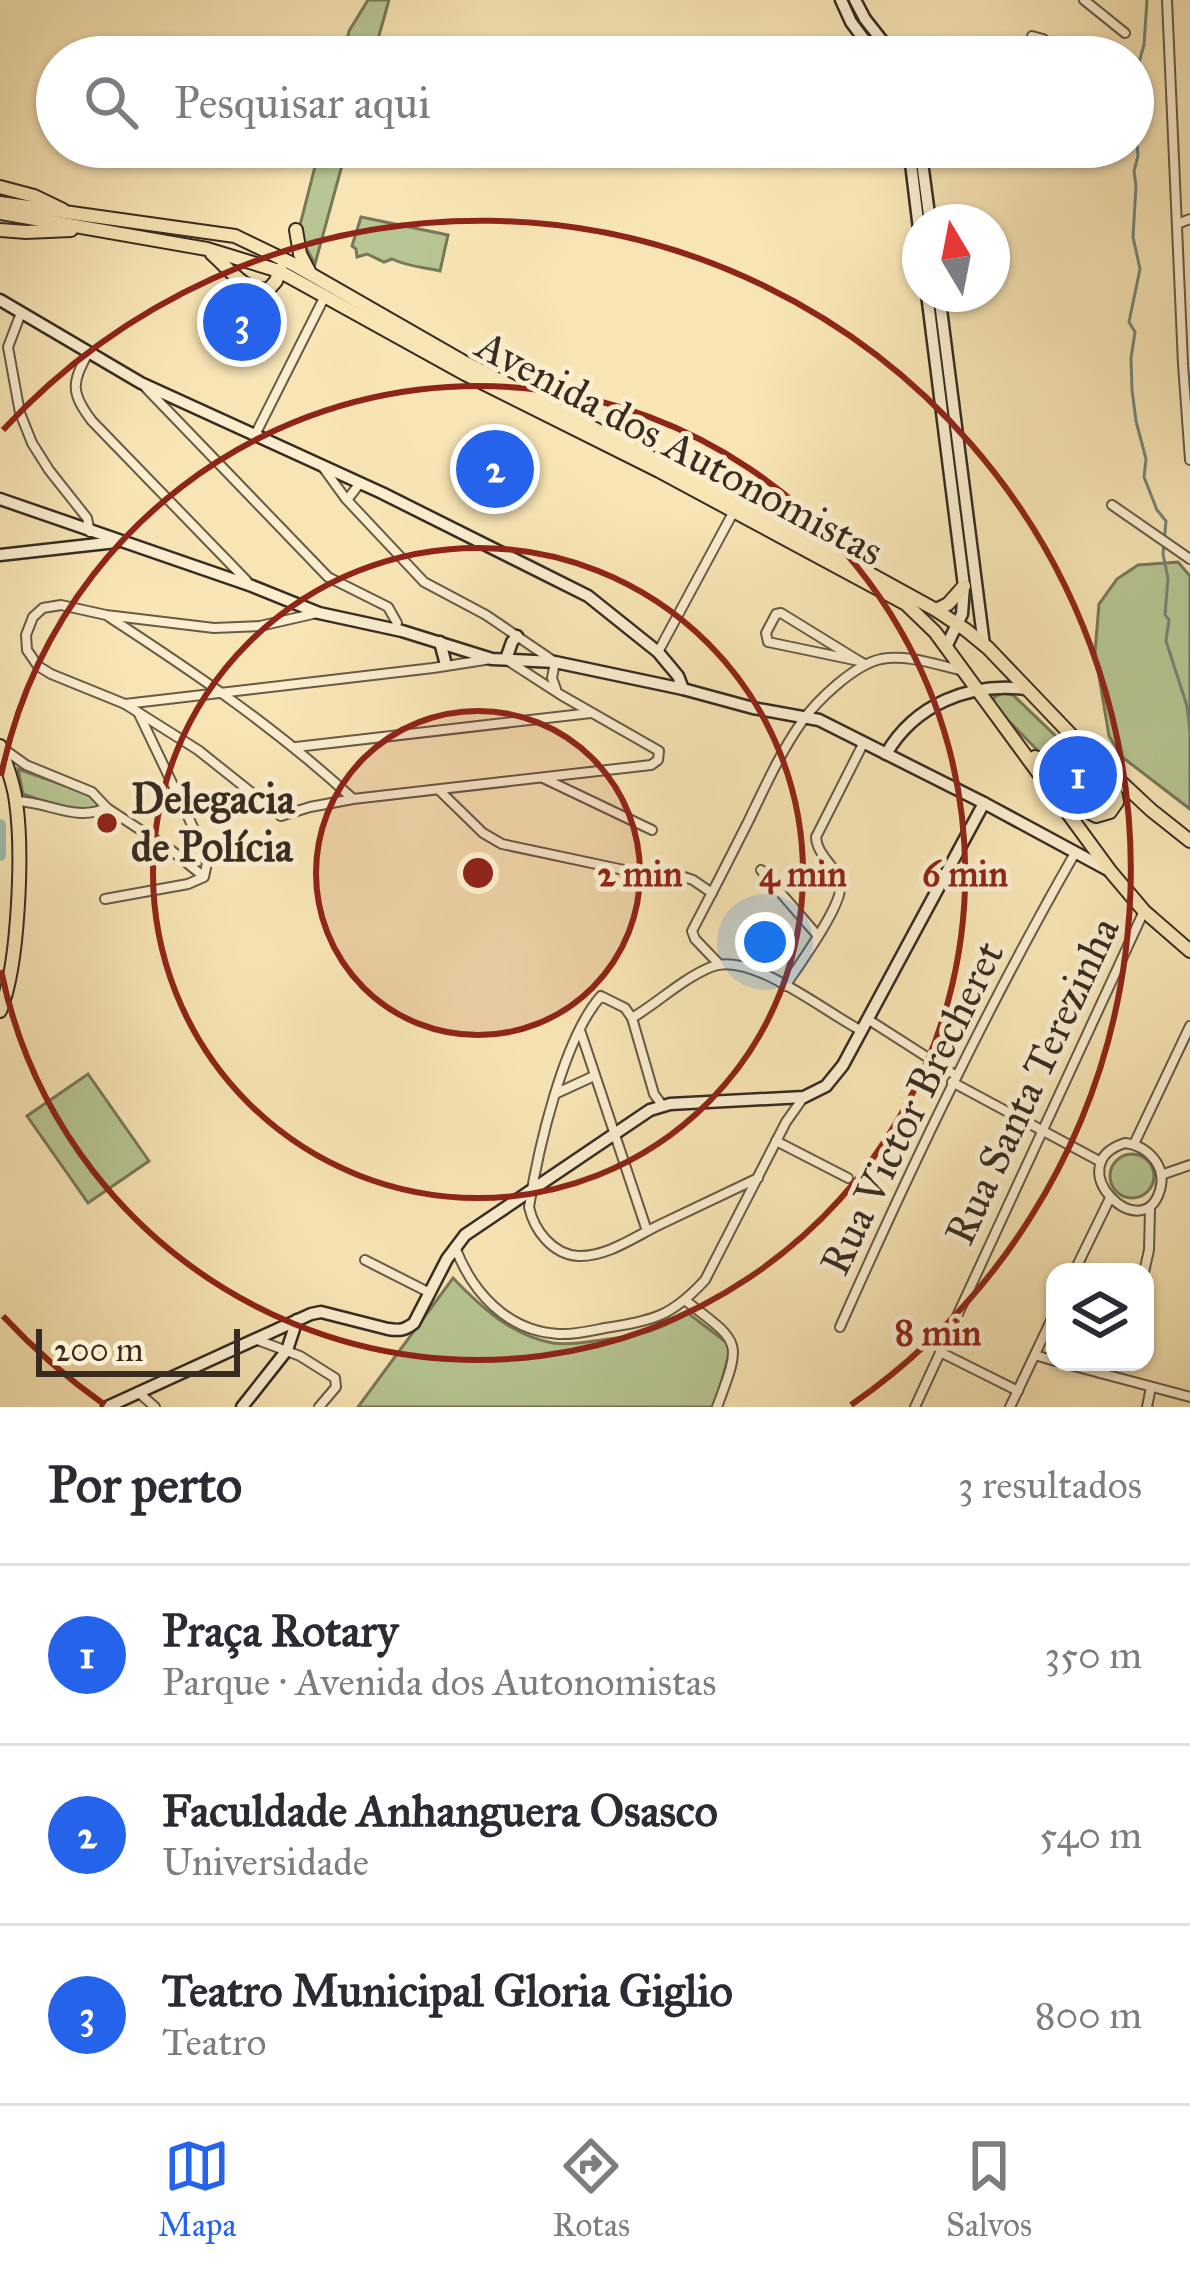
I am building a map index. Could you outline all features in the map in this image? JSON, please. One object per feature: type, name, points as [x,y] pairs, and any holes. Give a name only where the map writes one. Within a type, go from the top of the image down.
[{"type":"main road","points":[[0,188],[34,196],[70,214]]},
{"type":"main road","points":[[0,203],[53,217]]},
{"type":"main road","name":"Avenida dos Autonomistas","points":[[0,213],[70,214],[235,236],[326,295],[465,374],[906,604],[935,632],[1111,872],[1144,911],[1190,950]]},
{"type":"main road","name":"Avenida dos Autonomistas","points":[[53,217],[84,228],[207,249],[311,274],[462,361],[756,511],[936,610],[985,645],[1112,773],[1190,841]]},
{"type":"main road","points":[[0,230],[84,228]]},
{"type":"main road","points":[[296,230],[300,254],[311,274]]},
{"type":"main road","points":[[207,249],[257,291],[269,289],[282,266]]},
{"type":"main road","points":[[936,610],[964,586]]},
{"type":"main road","points":[[1018,742],[1096,816],[1115,809],[1112,773]]},
{"type":"main road","points":[[0,746],[16,801],[20,854],[16,925],[0,1011]]},
{"type":"street","points":[[842,0],[861,36]]},
{"type":"street","points":[[854,0],[878,36]]},
{"type":"street","points":[[1084,0],[1124,33]]},
{"type":"street","points":[[1167,0],[1190,460]]},
{"type":"street","points":[[1173,136],[1190,133]]},
{"type":"street","points":[[912,168],[916,204]]},
{"type":"street","points":[[923,168],[928,204]]},
{"type":"street","points":[[1178,224],[1190,220]]},
{"type":"street","points":[[255,435],[326,295]]},
{"type":"street","points":[[0,299],[141,383],[360,483],[588,596],[658,652],[683,689]]},
{"type":"street","points":[[930,312],[985,645]]},
{"type":"street","points":[[941,312],[964,537],[962,614],[946,647]]},
{"type":"street","points":[[22,313],[8,347],[20,413],[32,443],[87,518],[90,532]]},
{"type":"street","points":[[88,352],[74,389],[80,405],[252,586]]},
{"type":"street","points":[[1183,364],[1190,380]]},
{"type":"street","points":[[141,383],[328,578],[388,607],[397,623],[394,630]]},
{"type":"street","points":[[167,411],[175,398]]},
{"type":"street","points":[[321,465],[346,499],[424,582],[486,615],[555,662]]},
{"type":"street","points":[[346,499],[360,483]]},
{"type":"street","points":[[0,499],[319,613],[492,658],[555,662],[806,716],[1111,872]]},
{"type":"street","points":[[1112,505],[1190,559]]},
{"type":"street","points":[[658,652],[734,512]]},
{"type":"street","points":[[76,548],[90,532]]},
{"type":"street","points":[[0,555],[118,542]]},
{"type":"street","points":[[260,626],[288,613],[286,602]]},
{"type":"street","points":[[319,613],[260,626],[200,628],[61,605],[43,608],[30,621],[27,650],[51,674],[125,704],[198,749],[276,814],[353,799],[651,765],[658,760],[659,751],[506,659]]},
{"type":"street","points":[[862,662],[781,613],[766,633],[768,642],[862,662],[896,657],[965,672]]},
{"type":"street","points":[[106,615],[224,692],[353,799]]},
{"type":"street","points":[[506,659],[517,637]]},
{"type":"street","points":[[440,642],[445,661]]},
{"type":"street","points":[[433,668],[457,653],[471,652]]},
{"type":"street","points":[[125,704],[492,658]]},
{"type":"street","points":[[555,662],[552,678],[566,698]]},
{"type":"street","points":[[719,964],[692,933],[806,716],[862,662]]},
{"type":"street","points":[[537,680],[552,678]]},
{"type":"street","points":[[886,754],[927,708],[1006,686],[1026,689]]},
{"type":"street","points":[[536,717],[560,710],[566,698]]},
{"type":"street","points":[[105,899],[188,884],[204,877],[207,869],[202,848],[139,712]]},
{"type":"street","points":[[295,748],[593,712]]},
{"type":"street","points":[[785,986],[836,903],[837,878],[816,837],[864,742]]},
{"type":"street","points":[[0,746],[26,765],[87,789],[204,877]]},
{"type":"street","points":[[542,778],[652,830]]},
{"type":"street","points":[[439,790],[463,816],[502,844],[629,872],[672,872],[712,893]]},
{"type":"street","points":[[16,801],[83,814],[107,808]]},
{"type":"street","points":[[107,1407],[321,1312],[399,1330],[414,1322],[455,1246],[655,1103],[804,1097],[820,1091],[832,1081],[865,1025],[984,803]]},
{"type":"street","points":[[1075,853],[1083,847],[1084,836]]},
{"type":"street","name":"Rua Victor Brecheret","points":[[840,1327],[954,1079],[1075,853]]},
{"type":"street","points":[[760,869],[818,936]]},
{"type":"street","name":"Rua Santa Terezinha","points":[[915,1407],[1144,911]]},
{"type":"street","points":[[632,1018],[681,983],[719,964],[742,965],[865,1025],[1101,1162]]},
{"type":"street","points":[[655,1103],[632,1018],[625,1008],[601,996],[566,1059],[531,1191],[532,1219],[542,1235],[564,1252],[596,1254],[758,1178]]},
{"type":"street","points":[[1134,1144],[1190,1026]]},
{"type":"street","points":[[580,1031],[646,1231]]},
{"type":"street","points":[[555,1094],[594,1076]]},
{"type":"street","points":[[455,1246],[480,1295],[532,1328],[571,1334],[667,1314],[705,1280],[786,1122],[804,1097]]},
{"type":"street","points":[[775,1098],[783,1106],[786,1122]]},
{"type":"street","points":[[776,1141],[848,1178]]},
{"type":"street","points":[[1146,1263],[1150,1209],[1161,1175],[1152,1155],[1134,1144],[1113,1148],[1101,1162],[1100,1177],[1110,1197],[1131,1210],[1150,1209]]},
{"type":"street","points":[[1161,1175],[1190,1165]]},
{"type":"street","points":[[1078,1263],[1110,1197]]},
{"type":"street","points":[[365,1260],[430,1293]]},
{"type":"street","points":[[686,1301],[724,1330],[733,1346],[734,1362],[717,1407]]},
{"type":"street","points":[[242,1407],[287,1350],[298,1319]]},
{"type":"street","points":[[1010,1407],[1046,1331]]},
{"type":"street","points":[[253,1339],[287,1350],[335,1378],[336,1387],[320,1407]]},
{"type":"street","points":[[940,1352],[1018,1391]]},
{"type":"street","points":[[1035,1355],[1046,1358]]},
{"type":"street","points":[[1093,1371],[1190,1397]]},
{"type":"street","points":[[1147,1407],[1151,1387]]},
{"type":"street","points":[[138,1392],[155,1407]]},
{"type":"green space","points":[[368,0],[389,0],[379,36],[348,36]]},
{"type":"green space","points":[[315,168],[341,168],[315,264],[298,233]]},
{"type":"green space","points":[[361,217],[448,235],[440,271],[392,259],[384,262],[367,254],[357,257],[352,246]]},
{"type":"green space","points":[[1178,562],[1190,576],[1190,809],[1122,757],[1109,736],[1095,652],[1099,604],[1117,579],[1138,565]]},
{"type":"green space","points":[[1013,695],[1112,790],[1111,804],[1093,807],[993,705],[994,697]]},
{"type":"green space","points":[[18,769],[89,794],[101,805],[72,810],[23,794]]},
{"type":"green space","points":[[88,1074],[149,1161],[88,1203],[27,1116]]},
{"type":"green space","points":[[1132,1154],[1147,1161],[1154,1176],[1147,1191],[1132,1198],[1117,1191],[1110,1176],[1117,1161]]},
{"type":"green space","points":[[453,1278],[511,1327],[553,1343],[641,1333],[688,1313],[731,1346],[715,1407],[358,1407]]},
{"type":"waterway","points":[[1145,36],[1147,0]]},
{"type":"waterway","points":[[1135,168],[1133,237],[1140,269],[1129,322],[1135,332],[1132,390],[1146,459],[1144,477],[1166,521],[1166,641],[1187,706],[1190,732]]},
{"type":"waterway","points":[[0,825],[0,855]]},
{"type":"place","name":"Teatro Municipal Gloria Giglio","points":[[242,322]]},
{"type":"place","name":"Faculdade Anhanguera Osasco","points":[[495,469]]},
{"type":"place","name":"Praça Rotary","points":[[1078,775]]},
{"type":"place","name":"Delegacia de Polícia","points":[[107,823]]}]
